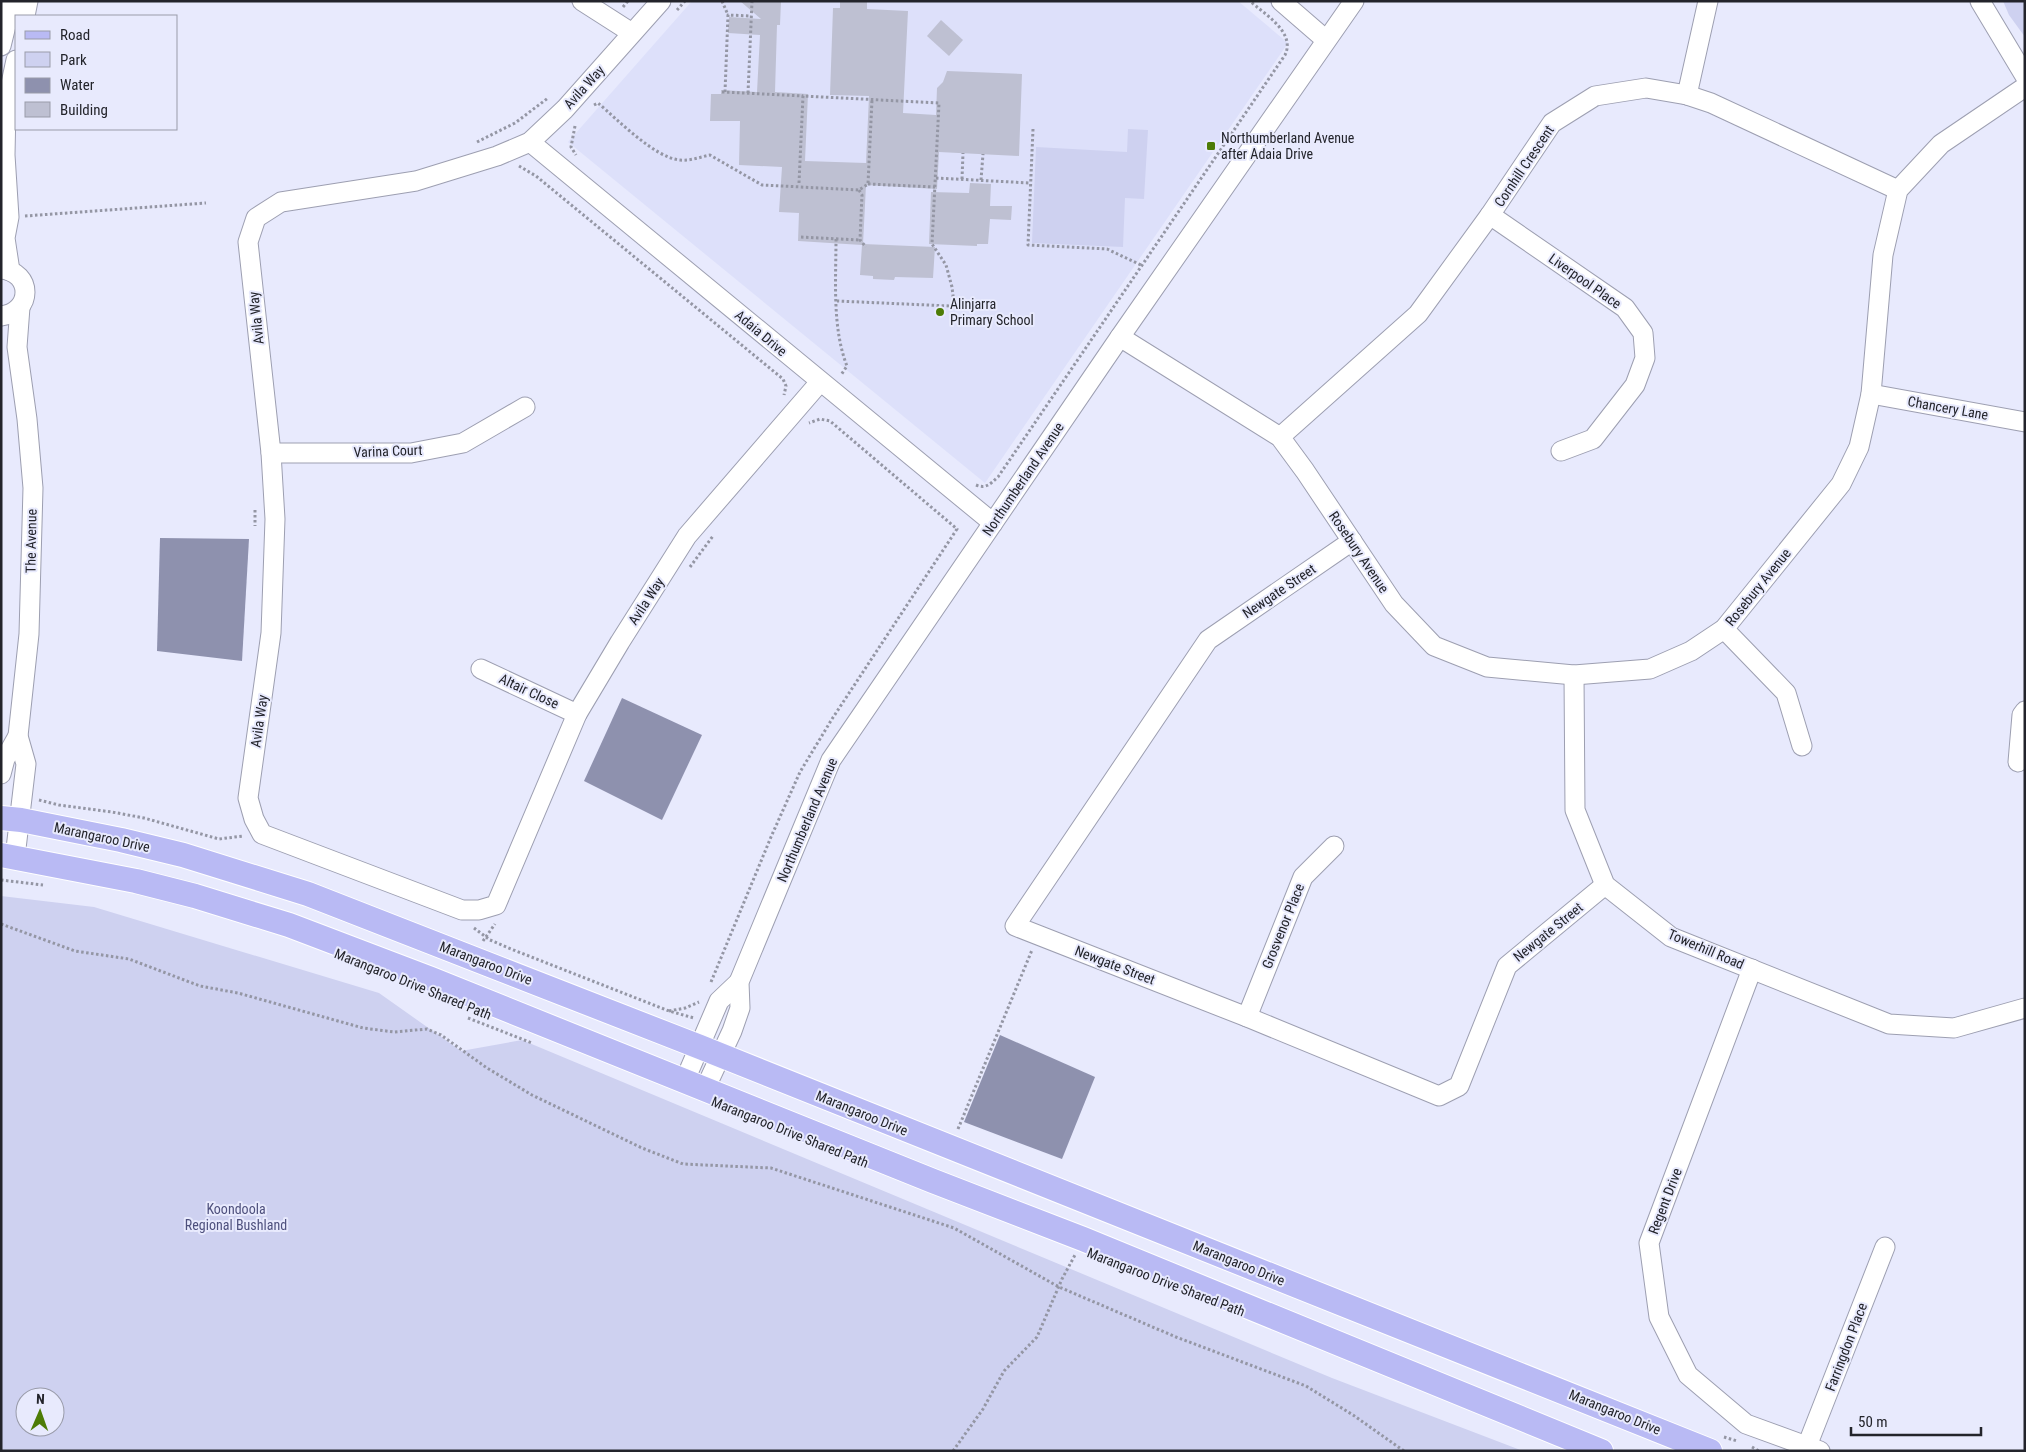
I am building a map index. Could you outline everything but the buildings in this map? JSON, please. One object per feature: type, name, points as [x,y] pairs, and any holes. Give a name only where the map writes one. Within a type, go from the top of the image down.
[{"type":"main road","name":"Marangaroo Drive","points":[[15,813],[247,874],[308,894],[710,1051],[1710,1451]]},
{"type":"main road","points":[[8,856],[136,881],[195,896],[289,925],[459,1002],[695,1084],[1078,1249],[1601,1451]]},
{"type":"main road","points":[[1604,1408],[1678,1451]]},
{"type":"street","points":[[1,46],[12,1]]},
{"type":"street","points":[[25,15],[28,1]]},
{"type":"street","points":[[582,1],[632,33]]},
{"type":"street","name":"Avila Way","points":[[661,1],[565,109],[530,142],[497,156],[416,181],[281,202],[256,218],[248,242],[271,453],[275,519],[271,633],[248,798],[262,834],[462,910],[479,910],[496,905],[577,714],[687,536],[820,382]]},
{"type":"street","points":[[1281,1],[1326,40]]},
{"type":"street","name":"Northumberland Avenue","points":[[710,1051],[710,1024],[720,1000],[739,982],[831,760],[1120,337],[1354,1]]},
{"type":"street","points":[[1687,95],[1708,1]]},
{"type":"street","points":[[1980,1],[2025,76]]},
{"type":"street","points":[[6,270],[5,238],[9,218],[5,155],[6,106],[15,65]]},
{"type":"street","name":"Rosebury Avenue","points":[[1120,337],[1280,437],[1394,604],[1434,646],[1487,667],[1574,675],[1650,669],[1690,651],[1724,629],[1841,484],[1859,447],[1871,394],[1882,255],[1898,190],[1941,144],[2025,87]]},
{"type":"street","name":"Cornhill Crescent","points":[[1280,437],[1418,314],[1490,215],[1552,123],[1595,96],[1646,88],[1687,95],[1711,103],[1898,190]]},
{"type":"street","name":"Adaia Drive","points":[[530,142],[993,523]]},
{"type":"street","name":"Liverpool Place","points":[[1490,215],[1625,308],[1643,333],[1645,358],[1635,385],[1593,439],[1562,452]]},
{"type":"street","name":"The Avenue","points":[[6,270],[21,280],[25,294],[20,307],[17,347],[27,419],[33,488],[29,634],[18,736],[26,764],[8,856]]},
{"type":"street","points":[[1,316],[15,312],[20,307]]},
{"type":"street","name":"The Avenue","points":[[1,316],[17,347]]},
{"type":"street","name":"Chancery Lane","points":[[1871,394],[2025,422]]},
{"type":"street","name":"Varina Court","points":[[271,453],[411,454],[463,443],[525,407]]},
{"type":"street","name":"Newgate Street","points":[[1352,541],[1208,640],[1015,926],[1247,1017],[1439,1096],[1459,1086],[1506,966],[1605,885]]},
{"type":"street","points":[[1724,629],[1786,693],[1802,746]]},
{"type":"street","name":"Altair Close","points":[[482,669],[577,714]]},
{"type":"street","name":"Towerhill Road","points":[[1574,675],[1575,810],[1605,885],[1671,937],[1889,1024],[1954,1028],[2025,1008]]},
{"type":"street","points":[[2018,762],[2022,715],[2025,711]]},
{"type":"street","name":"The Avenue","points":[[1,774],[5,759],[18,736]]},
{"type":"street","name":"Grosvenor Place","points":[[1247,1017],[1303,877],[1334,846]]},
{"type":"street","name":"Regent Drive","points":[[1752,969],[1649,1243],[1659,1317],[1688,1375],[1746,1424],[1813,1448]]},
{"type":"street","name":"Northumberland Avenue","points":[[695,1084],[710,1051],[732,1031],[740,1008],[739,982]]},
{"type":"street","name":"Farringdon Place","points":[[1813,1448],[1885,1247]]},
{"type":"path","points":[[722,1],[728,15],[723,92],[939,103],[932,244],[946,265],[954,304],[950,306],[837,301]]},
{"type":"path","points":[[748,93],[752,1]]},
{"type":"path","points":[[971,482],[983,488],[998,477],[1288,50],[1286,36],[1282,30],[1250,1]]},
{"type":"path","points":[[728,15],[751,16]]},
{"type":"path","points":[[473,144],[515,123],[551,95]]},
{"type":"path","points":[[799,183],[803,96]]},
{"type":"path","points":[[868,184],[872,100]]},
{"type":"path","points":[[590,109],[598,103],[656,152],[672,159],[691,160],[710,155],[762,186],[859,190],[868,184],[935,187]]},
{"type":"path","points":[[579,158],[571,147],[574,126],[580,120]]},
{"type":"path","points":[[1033,129],[1028,245],[1106,249],[1141,265]]},
{"type":"path","points":[[962,179],[964,153]]},
{"type":"path","points":[[981,180],[983,154]]},
{"type":"path","points":[[516,164],[536,176],[783,379],[786,389],[782,404]]},
{"type":"path","points":[[536,176],[539,171]]},
{"type":"path","points":[[936,178],[1030,183]]},
{"type":"path","points":[[859,190],[862,195],[860,240],[866,247]]},
{"type":"path","points":[[9,218],[206,203]]},
{"type":"path","points":[[801,237],[860,240]]},
{"type":"path","points":[[836,239],[840,344],[847,366],[839,377],[845,381]]},
{"type":"path","points":[[708,987],[770,837],[800,772],[832,719],[957,529],[830,421],[820,419],[805,424]]},
{"type":"path","points":[[254,500],[255,528]]},
{"type":"path","points":[[685,575],[718,528]]},
{"type":"path","points":[[15,813],[39,800],[58,805],[112,812],[219,839],[242,837],[259,830]]},
{"type":"path","points":[[1,880],[49,885]]},
{"type":"path","points":[[453,906],[484,937],[669,1011],[710,1024]]},
{"type":"path","points":[[476,959],[484,937],[496,923]]},
{"type":"path","points":[[1,924],[75,952],[128,959],[200,986],[238,993],[363,1028],[394,1032],[427,1029],[441,1035],[487,1068],[532,1095],[642,1148],[683,1164],[771,1168],[954,1228],[1059,1288],[1176,1337],[1306,1386],[1353,1415],[1404,1451]]},
{"type":"path","points":[[950,1148],[1038,935]]},
{"type":"path","points":[[669,1011],[686,1008],[699,1002],[704,995]]},
{"type":"path","name":"Marangaroo Drive Shared Path","points":[[459,1002],[483,1025],[537,1046]]},
{"type":"path","points":[[953,1451],[983,1410],[1004,1371],[1037,1337],[1078,1249]]},
{"type":"path","name":"Marangaroo Drive Shared Path","points":[[1065,1255],[1078,1249]]},
{"type":"shaded area","name":"Alinjarra Primary School","points":[[692,1],[1238,1],[1288,43],[985,483],[568,142]]},
{"type":"green space","points":[[2003,1],[2025,1],[2025,37],[2009,15]]},
{"type":"green space","points":[[1128,129],[1148,130],[1144,199],[1125,198],[1123,247],[1032,243],[1036,147],[1127,152]]},
{"type":"green space","name":"Koondoola Regional Bushland","points":[[1,896],[94,907],[379,993],[461,1051],[522,1040],[1332,1378],[1523,1451],[1,1451]]},
{"type":"water","points":[[160,538],[249,539],[242,661],[157,651]]},
{"type":"water","points":[[622,698],[702,735],[662,820],[584,781]]},
{"type":"water","points":[[1000,1035],[1095,1077],[1062,1159],[964,1122]]},
{"type":"place","name":"Northumberland Avenue after Adaia Drive","points":[[1211,146]]},
{"type":"place","name":"Alinjarra Primary School","points":[[940,312]]}]
